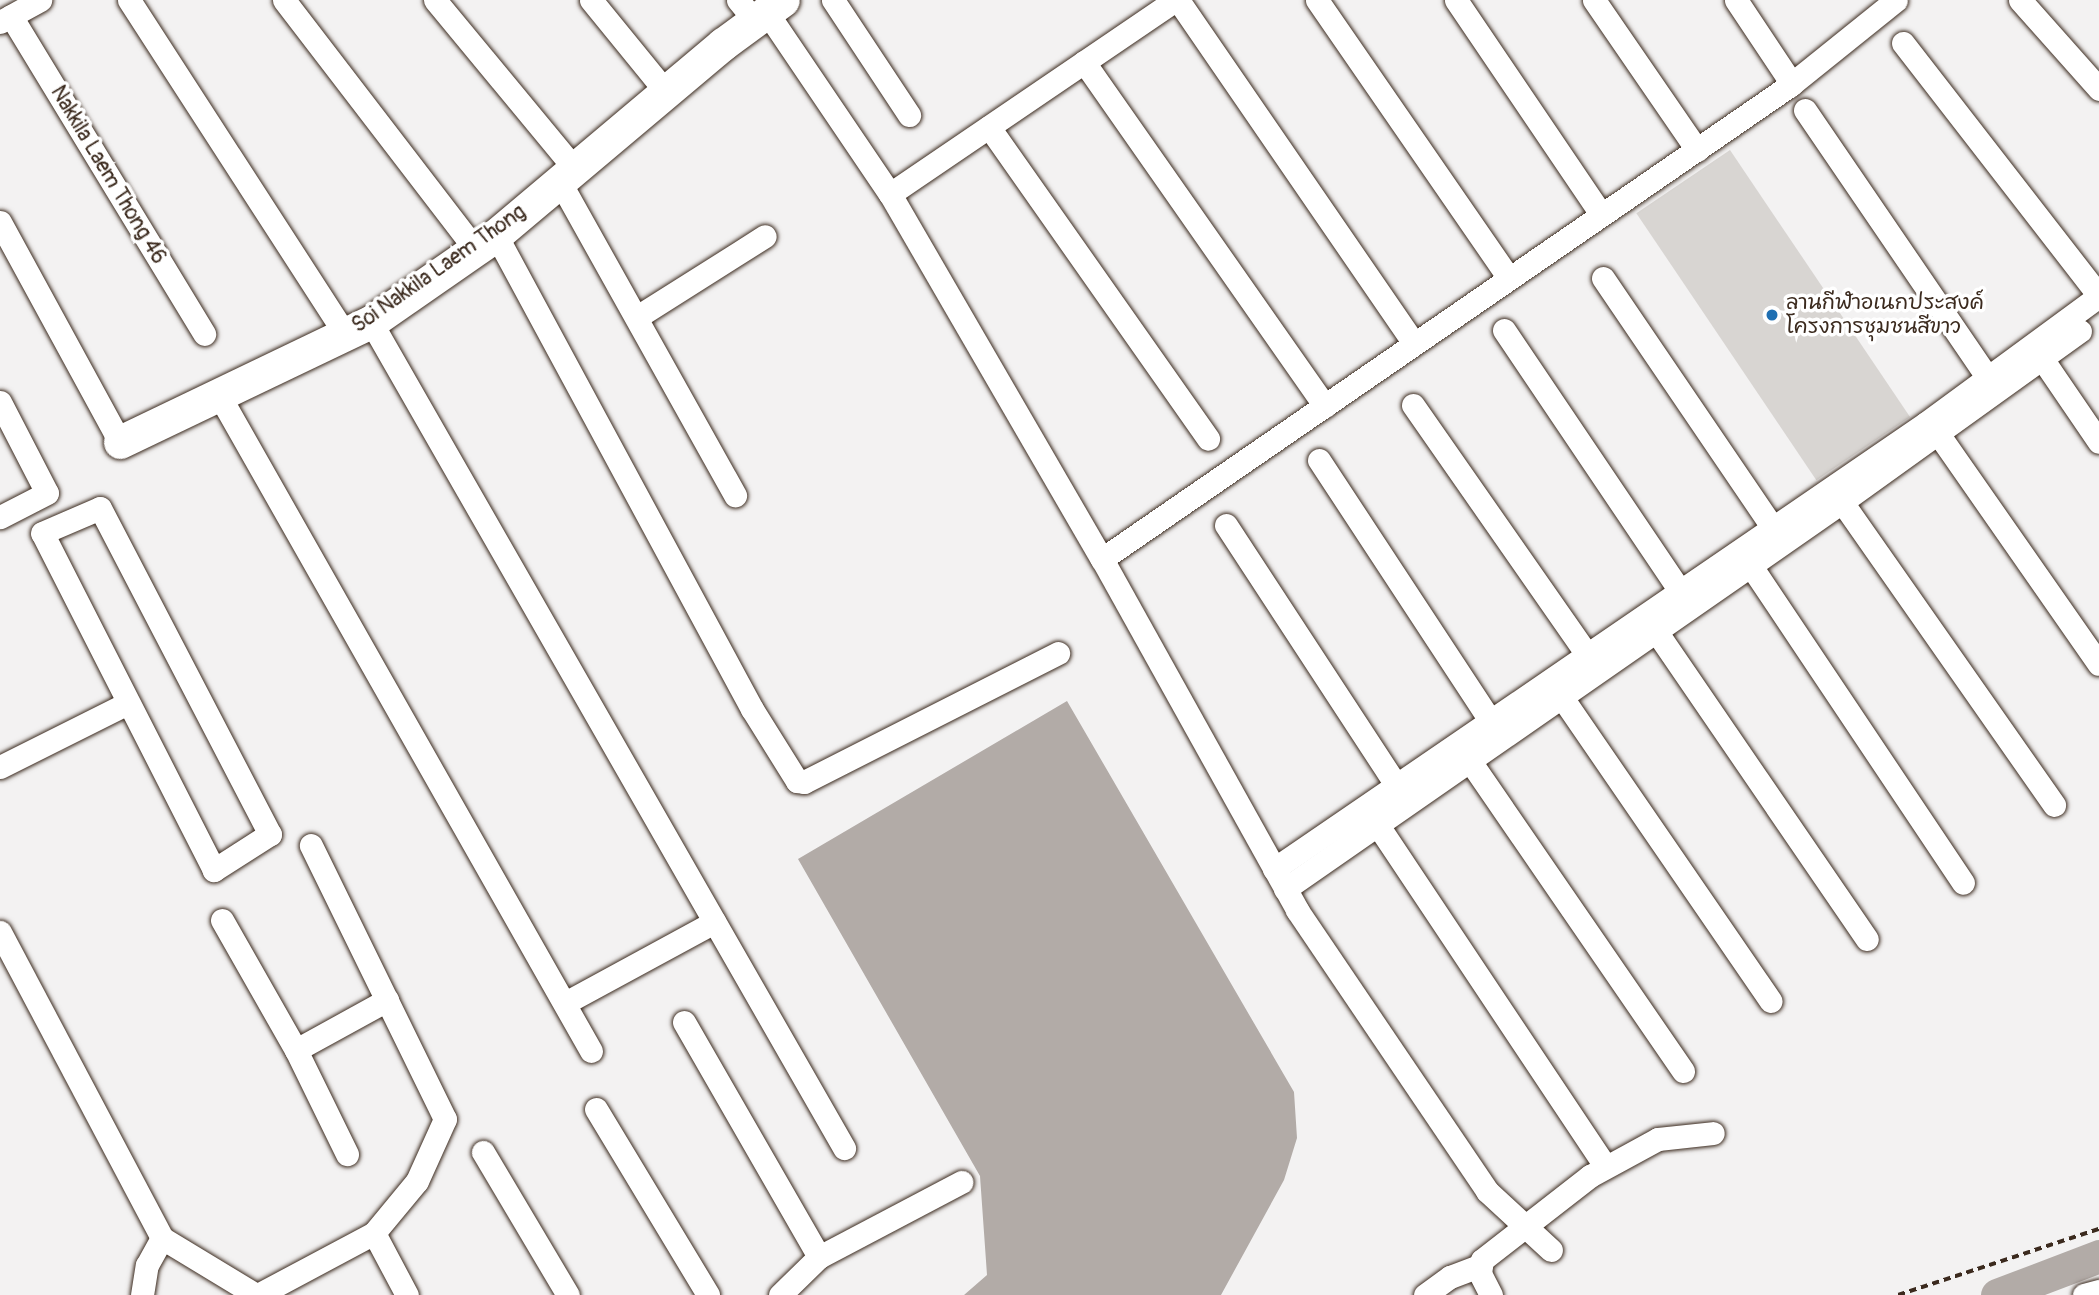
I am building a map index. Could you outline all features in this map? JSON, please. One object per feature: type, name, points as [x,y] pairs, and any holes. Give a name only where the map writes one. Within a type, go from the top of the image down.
[{"type":"street","points":[[5,19],[40,0]]},
{"type":"street","points":[[129,0],[358,328],[714,922],[844,1148]]},
{"type":"street","points":[[284,0],[486,242],[752,709],[797,781],[804,782],[1058,653]]},
{"type":"street","points":[[435,0],[568,175],[637,317],[735,495]]},
{"type":"street","points":[[592,0],[666,92]]},
{"type":"street","points":[[833,0],[909,115]]},
{"type":"street","points":[[890,194],[1176,0],[1413,344]]},
{"type":"street","points":[[1317,0],[1508,277]]},
{"type":"street","points":[[1455,0],[1601,214]]},
{"type":"street","points":[[1594,0],[1697,150]]},
{"type":"street","points":[[1736,0],[1793,83]]},
{"type":"street","points":[[1102,559],[1793,83],[1896,0]]},
{"type":"street","points":[[2020,0],[2099,89]]},
{"type":"street","points":[[759,5],[890,194],[1102,559],[1285,889],[1487,1191],[1551,1250]]},
{"type":"street","name":"Soi Nakkila Laem Thong","points":[[120,442],[358,328],[486,242],[723,44],[759,5]]},
{"type":"street","name":"Nakkila Laem Thong 46","points":[[5,19],[204,334]]},
{"type":"street","points":[[1274,869],[1396,785],[1561,696],[1649,621],[1679,589],[1773,528],[1939,435],[1993,385],[2099,296],[1903,43]]},
{"type":"street","points":[[1084,62],[1325,405]]},
{"type":"street","points":[[1805,110],[1993,385]]},
{"type":"street","points":[[989,127],[1208,439]]},
{"type":"street","points":[[0,222],[120,442]]},
{"type":"street","points":[[637,317],[765,236]]},
{"type":"street","points":[[1603,278],[1773,528]]},
{"type":"street","points":[[1285,889],[1377,824],[1462,751],[1490,720],[1587,654],[1751,566],[1837,494],[1993,385],[2043,360],[2099,316]]},
{"type":"street","points":[[1504,330],[1679,589]]},
{"type":"street","points":[[2043,360],[2099,442]]},
{"type":"street","points":[[219,395],[591,1051]]},
{"type":"street","points":[[0,402],[47,492],[0,517]]},
{"type":"street","points":[[1413,405],[1587,654]]},
{"type":"street","points":[[1939,435],[2099,664]]},
{"type":"street","points":[[1319,460],[1490,720]]},
{"type":"street","points":[[1837,494],[2054,805]]},
{"type":"street","points":[[100,508],[270,834],[214,870],[128,703],[42,533],[100,508]]},
{"type":"street","points":[[1226,525],[1396,785]]},
{"type":"street","points":[[1751,566],[1963,883]]},
{"type":"street","points":[[1649,621],[1867,939]]},
{"type":"street","points":[[1561,696],[1771,1001]]},
{"type":"street","points":[[0,767],[128,703]]},
{"type":"street","points":[[1462,751],[1683,1071]]},
{"type":"street","points":[[1377,824],[1605,1166]]},
{"type":"street","points":[[0,932],[162,1238],[257,1295],[374,1233],[417,1181],[445,1119],[311,845]]},
{"type":"street","points":[[222,920],[296,1050],[346,1154]]},
{"type":"street","points":[[565,1003],[714,922]]},
{"type":"street","points":[[296,1050],[387,1000]]},
{"type":"street","points":[[684,1022],[819,1257]]},
{"type":"street","points":[[596,1109],[708,1295]]},
{"type":"street","points":[[1425,1295],[1450,1277],[1479,1266],[1523,1227],[1605,1166],[1658,1139],[1713,1133]]},
{"type":"street","points":[[483,1152],[568,1295]]},
{"type":"street","points":[[780,1295],[819,1257],[961,1182]]},
{"type":"street","points":[[374,1233],[407,1295]]},
{"type":"street","points":[[142,1295],[147,1265],[162,1238]]},
{"type":"street","points":[[1479,1266],[1491,1295]]},
{"type":"street","points":[[2084,1295],[2099,1291]]},
{"type":"path","points":[[1898,1295],[2099,1229]]},
{"type":"shaded area","name":"ลานกีฬาอเนกประสงค์ โครงการชุมชนสีขาว","points":[[1730,150],[1910,417],[1816,480],[1636,213]]},
{"type":"shaded area","points":[[1067,701],[1294,1092],[1297,1138],[1284,1180],[1221,1295],[964,1295],[987,1275],[980,1176],[798,859]]},
{"type":"waterway","points":[[1997,1295],[2099,1256]]},
{"type":"place","name":"ลานกีฬาอเนกประสงค์ โครงการชุมชนสีขาว","points":[[1772,315]]}]
